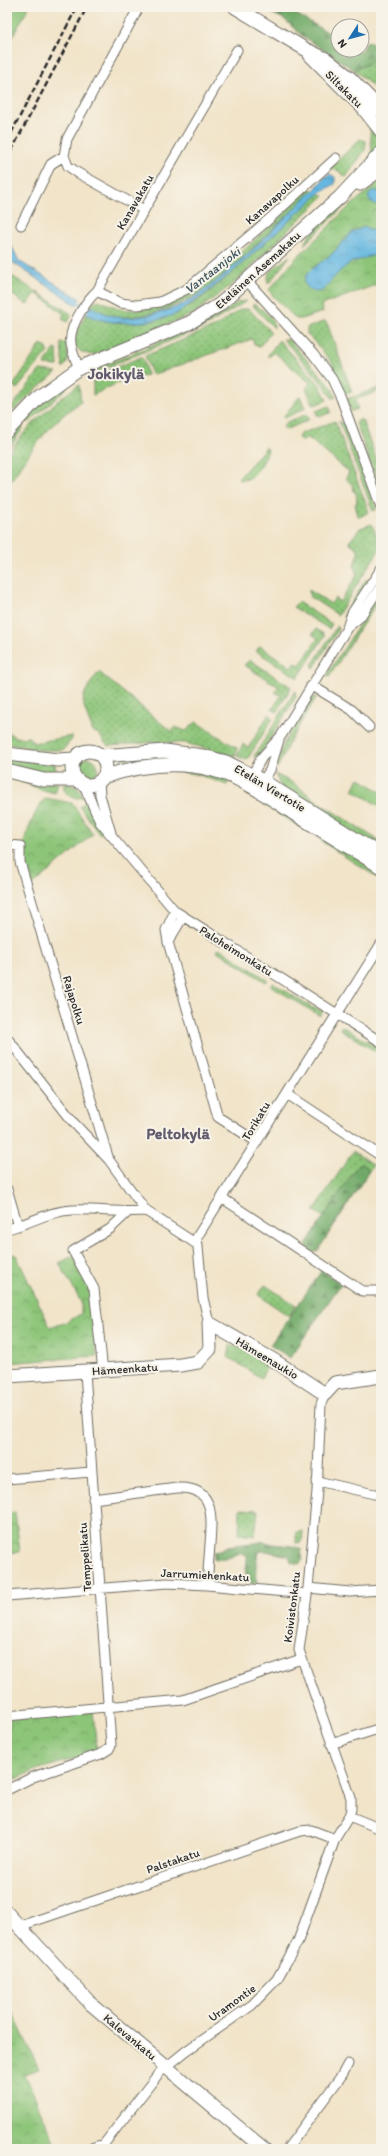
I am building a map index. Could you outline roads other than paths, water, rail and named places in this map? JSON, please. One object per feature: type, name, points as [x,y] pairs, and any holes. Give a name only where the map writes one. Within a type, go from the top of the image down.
[{"type":"street","points":[[139,7],[67,139],[64,156],[68,166],[78,173],[144,210]]},
{"type":"street","name":"Siltakatu","points":[[235,7],[305,49],[326,59],[338,68],[381,110]]},
{"type":"street","name":"Siltakatu","points":[[305,49],[363,108],[381,130]]},
{"type":"street","name":"Kanavakatu","points":[[79,368],[71,347],[70,337],[73,324],[89,297],[97,291],[237,50]]},
{"type":"street","name":"Eteläinen Asemakatu","points":[[7,431],[40,396],[79,368],[201,318],[219,306],[248,282],[303,229],[340,197],[381,153]]},
{"type":"street","points":[[21,225],[50,164],[64,156]]},
{"type":"street","name":"Kanavapolku","points":[[97,291],[120,303],[138,305],[160,302],[187,289],[267,221],[336,158]]},
{"type":"street","name":"Eteläinen Asemakatu","points":[[340,197],[381,169]]},
{"type":"street","points":[[248,282],[332,379],[341,398],[381,506]]},
{"type":"street","points":[[254,780],[270,770],[281,736],[347,628],[352,613],[381,569]]},
{"type":"street","points":[[347,628],[360,617],[381,586]]},
{"type":"street","points":[[311,685],[352,710],[369,727]]},
{"type":"street","points":[[7,754],[58,760],[75,759],[86,751],[95,752],[101,756],[106,764],[101,779],[93,784],[44,780],[7,771]]},
{"type":"street","name":"Etelän Viertotie","points":[[101,756],[165,751],[184,753],[226,762],[381,867]]},
{"type":"street","points":[[75,759],[73,768],[80,782]]},
{"type":"street","name":"Etelän Viertotie","points":[[101,779],[120,771],[140,766],[175,764],[209,769],[254,780],[381,855]]},
{"type":"street","name":"Paloheimonkatu","points":[[101,779],[100,794],[112,834]]},
{"type":"street","name":"Paloheimonkatu","points":[[80,782],[100,822],[112,834],[175,911],[381,1042]]},
{"type":"street","name":"Rajapolku","points":[[7,845],[20,846],[20,862],[109,1160]]},
{"type":"street","points":[[175,911],[166,930],[168,942],[218,1117],[258,1142]]},
{"type":"street","points":[[168,942],[183,917]]},
{"type":"street","name":"Torikatu","points":[[209,1323],[203,1298],[197,1237],[381,944]]},
{"type":"street","points":[[7,1038],[74,1123],[109,1160],[146,1211],[198,1245]]},
{"type":"street","points":[[287,1094],[381,1156]]},
{"type":"street","points":[[7,1189],[18,1226]]},
{"type":"street","points":[[222,1198],[362,1291],[381,1291]]},
{"type":"street","points":[[7,1229],[46,1216],[73,1210],[128,1212],[146,1211]]},
{"type":"street","points":[[103,1371],[94,1289],[73,1251],[110,1229],[128,1212]]},
{"type":"street","name":"Hämeenkatu","points":[[7,1376],[65,1371],[103,1371],[181,1365],[198,1362],[210,1349],[209,1323]]},
{"type":"street","name":"Hämeenaukio","points":[[209,1323],[275,1361],[325,1394]]},
{"type":"street","name":"Temppelikatu","points":[[7,1790],[33,1777],[101,1754],[109,1749],[111,1740],[85,1372]]},
{"type":"street","points":[[325,1394],[335,1383],[381,1376]]},
{"type":"street","name":"Koivistonkatu","points":[[325,1394],[322,1404],[307,1591],[299,1643],[301,1659],[351,1798],[349,1816]]},
{"type":"street","points":[[7,1479],[91,1472]]},
{"type":"street","points":[[317,1481],[374,1494],[381,1494]]},
{"type":"street","points":[[93,1499],[181,1488],[199,1492],[204,1497],[211,1513],[207,1585]]},
{"type":"street","name":"Jarrumiehenkatu","points":[[7,1596],[167,1583],[307,1591],[350,1592],[381,1590]]},
{"type":"street","points":[[7,1716],[109,1708],[194,1698],[301,1659]]},
{"type":"street","points":[[331,1744],[381,1728]]},
{"type":"street","points":[[349,1816],[381,1829]]},
{"type":"street","name":"Uramontie","points":[[88,2149],[107,2146],[154,2079],[166,2067],[186,2051],[252,2005],[277,1980],[298,1941],[335,1839],[349,1816]]},
{"type":"street","name":"Palstakatu","points":[[20,1926],[300,1830],[312,1830],[335,1839]]},
{"type":"street","name":"Kalevankatu","points":[[7,1913],[91,2004],[264,2149]]},
{"type":"street","points":[[287,2149],[342,2075],[348,2064]]},
{"type":"water","points":[[330,174],[335,177],[335,184],[321,192],[235,270],[205,294],[176,314],[155,320],[130,323],[106,321],[86,314],[91,306],[112,316],[126,318],[144,316],[187,302],[205,290],[238,263],[315,189],[325,177]]},
{"type":"water","points":[[373,190],[381,192],[381,201],[376,205],[370,201],[368,196]]},
{"type":"water","points":[[364,227],[381,233],[381,253],[350,263],[339,272],[322,291],[316,292],[309,289],[304,282],[306,275],[332,254],[352,232]]},
{"type":"water","points":[[7,237],[19,261],[80,299],[76,305],[12,262],[7,254]]},
{"type":"waterway","name":"Vantaanjoki","points":[[76,301],[91,311]]},
{"type":"railway","points":[[7,141],[77,7]]},
{"type":"railway","points":[[7,159],[87,7]]},
{"type":"district","name":"Jokikylä","points":[[116,373]]},
{"type":"district","name":"Peltokylä","points":[[178,1133]]}]
